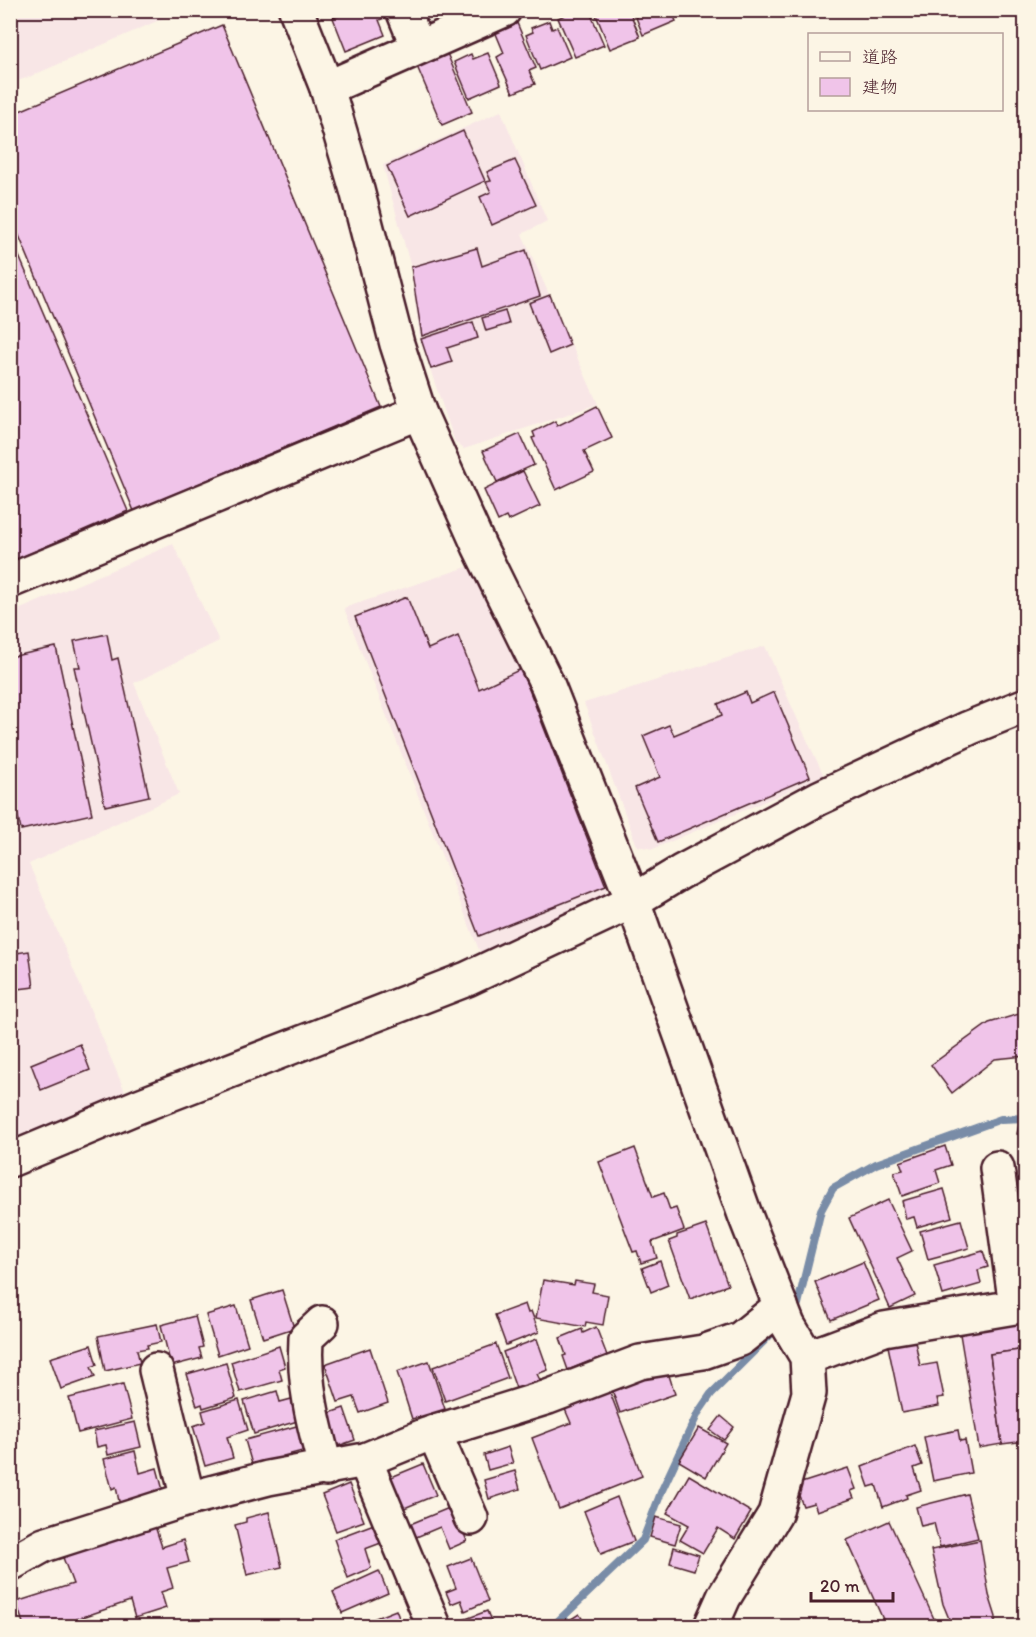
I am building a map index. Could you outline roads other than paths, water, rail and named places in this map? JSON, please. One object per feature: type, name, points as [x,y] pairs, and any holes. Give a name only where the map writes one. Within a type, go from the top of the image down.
[{"type":"street","points":[[296,10],[327,88],[357,190],[397,344],[419,412],[479,546],[548,686],[633,901],[781,1306],[807,1357],[809,1393],[775,1514],[724,1597],[711,1626]]},
{"type":"street","points":[[403,10],[418,47]]},
{"type":"street","points":[[327,88],[504,10]]},
{"type":"street","points":[[10,582],[419,412]]},
{"type":"street","points":[[10,1160],[150,1102],[467,980],[633,901],[681,872],[819,798],[969,728],[1026,705]]},
{"type":"street","points":[[807,1357],[884,1329],[1021,1305],[997,1168]]},
{"type":"street","points":[[10,1564],[44,1545],[188,1499],[268,1478],[365,1460],[434,1432],[548,1397],[640,1362],[703,1352],[740,1339],[781,1306]]},
{"type":"street","points":[[322,1323],[306,1338],[304,1359],[313,1425],[326,1468]]},
{"type":"street","points":[[156,1370],[188,1499]]},
{"type":"street","points":[[434,1432],[471,1518]]},
{"type":"street","points":[[365,1460],[434,1626]]},
{"type":"waterway","points":[[798,1304],[821,1210],[833,1188],[876,1164],[1001,1119],[1026,1118]]},
{"type":"waterway","points":[[553,1626],[643,1540],[662,1490],[698,1413],[711,1394],[773,1332]]}]
